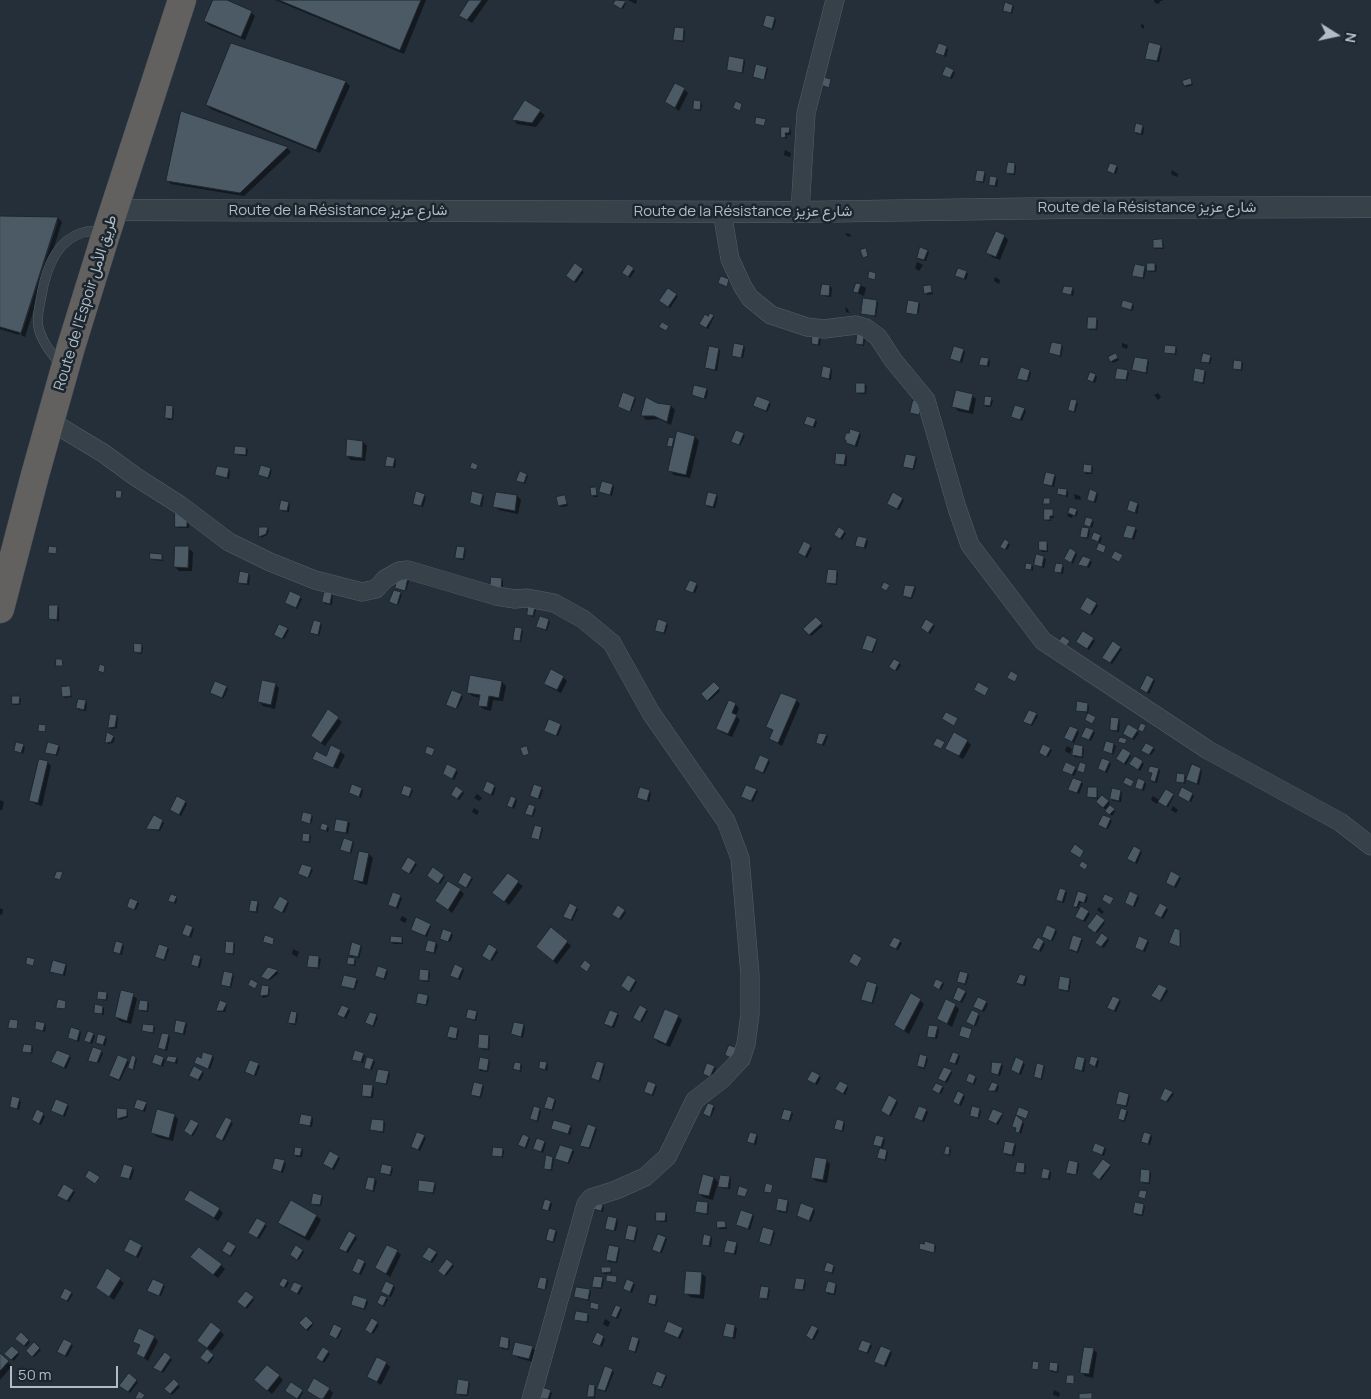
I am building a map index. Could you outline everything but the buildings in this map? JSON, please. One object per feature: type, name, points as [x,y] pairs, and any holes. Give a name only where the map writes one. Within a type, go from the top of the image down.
[{"type":"highway","name":"Route de l’Espoir طريق الأمل","points":[[0,609],[65,370],[110,221],[182,0]]},
{"type":"street","points":[[800,212],[806,114],[835,0]]},
{"type":"street","name":"Route de la Résistance شارع عزيز","points":[[110,221],[1071,208],[1371,207]]},
{"type":"street","points":[[722,212],[730,259],[750,298],[771,315],[807,327],[824,329],[856,325],[866,328],[878,337],[893,360],[926,400],[957,508],[970,545],[1043,641],[1208,750],[1340,822],[1371,846]]},
{"type":"street","points":[[50,421],[103,453],[180,505],[229,542],[270,562],[315,580],[362,592],[376,589],[386,579],[399,572],[408,570],[496,596],[516,599],[527,598],[554,603],[583,620],[612,643],[651,713],[726,821],[740,858],[750,975],[750,1014],[746,1044],[741,1059],[721,1080],[695,1100],[667,1158],[645,1177],[616,1190],[591,1198],[586,1204],[531,1399]]},
{"type":"lane","points":[[65,370],[46,346],[38,326],[38,312],[43,282],[52,259],[69,240],[110,221]]}]
